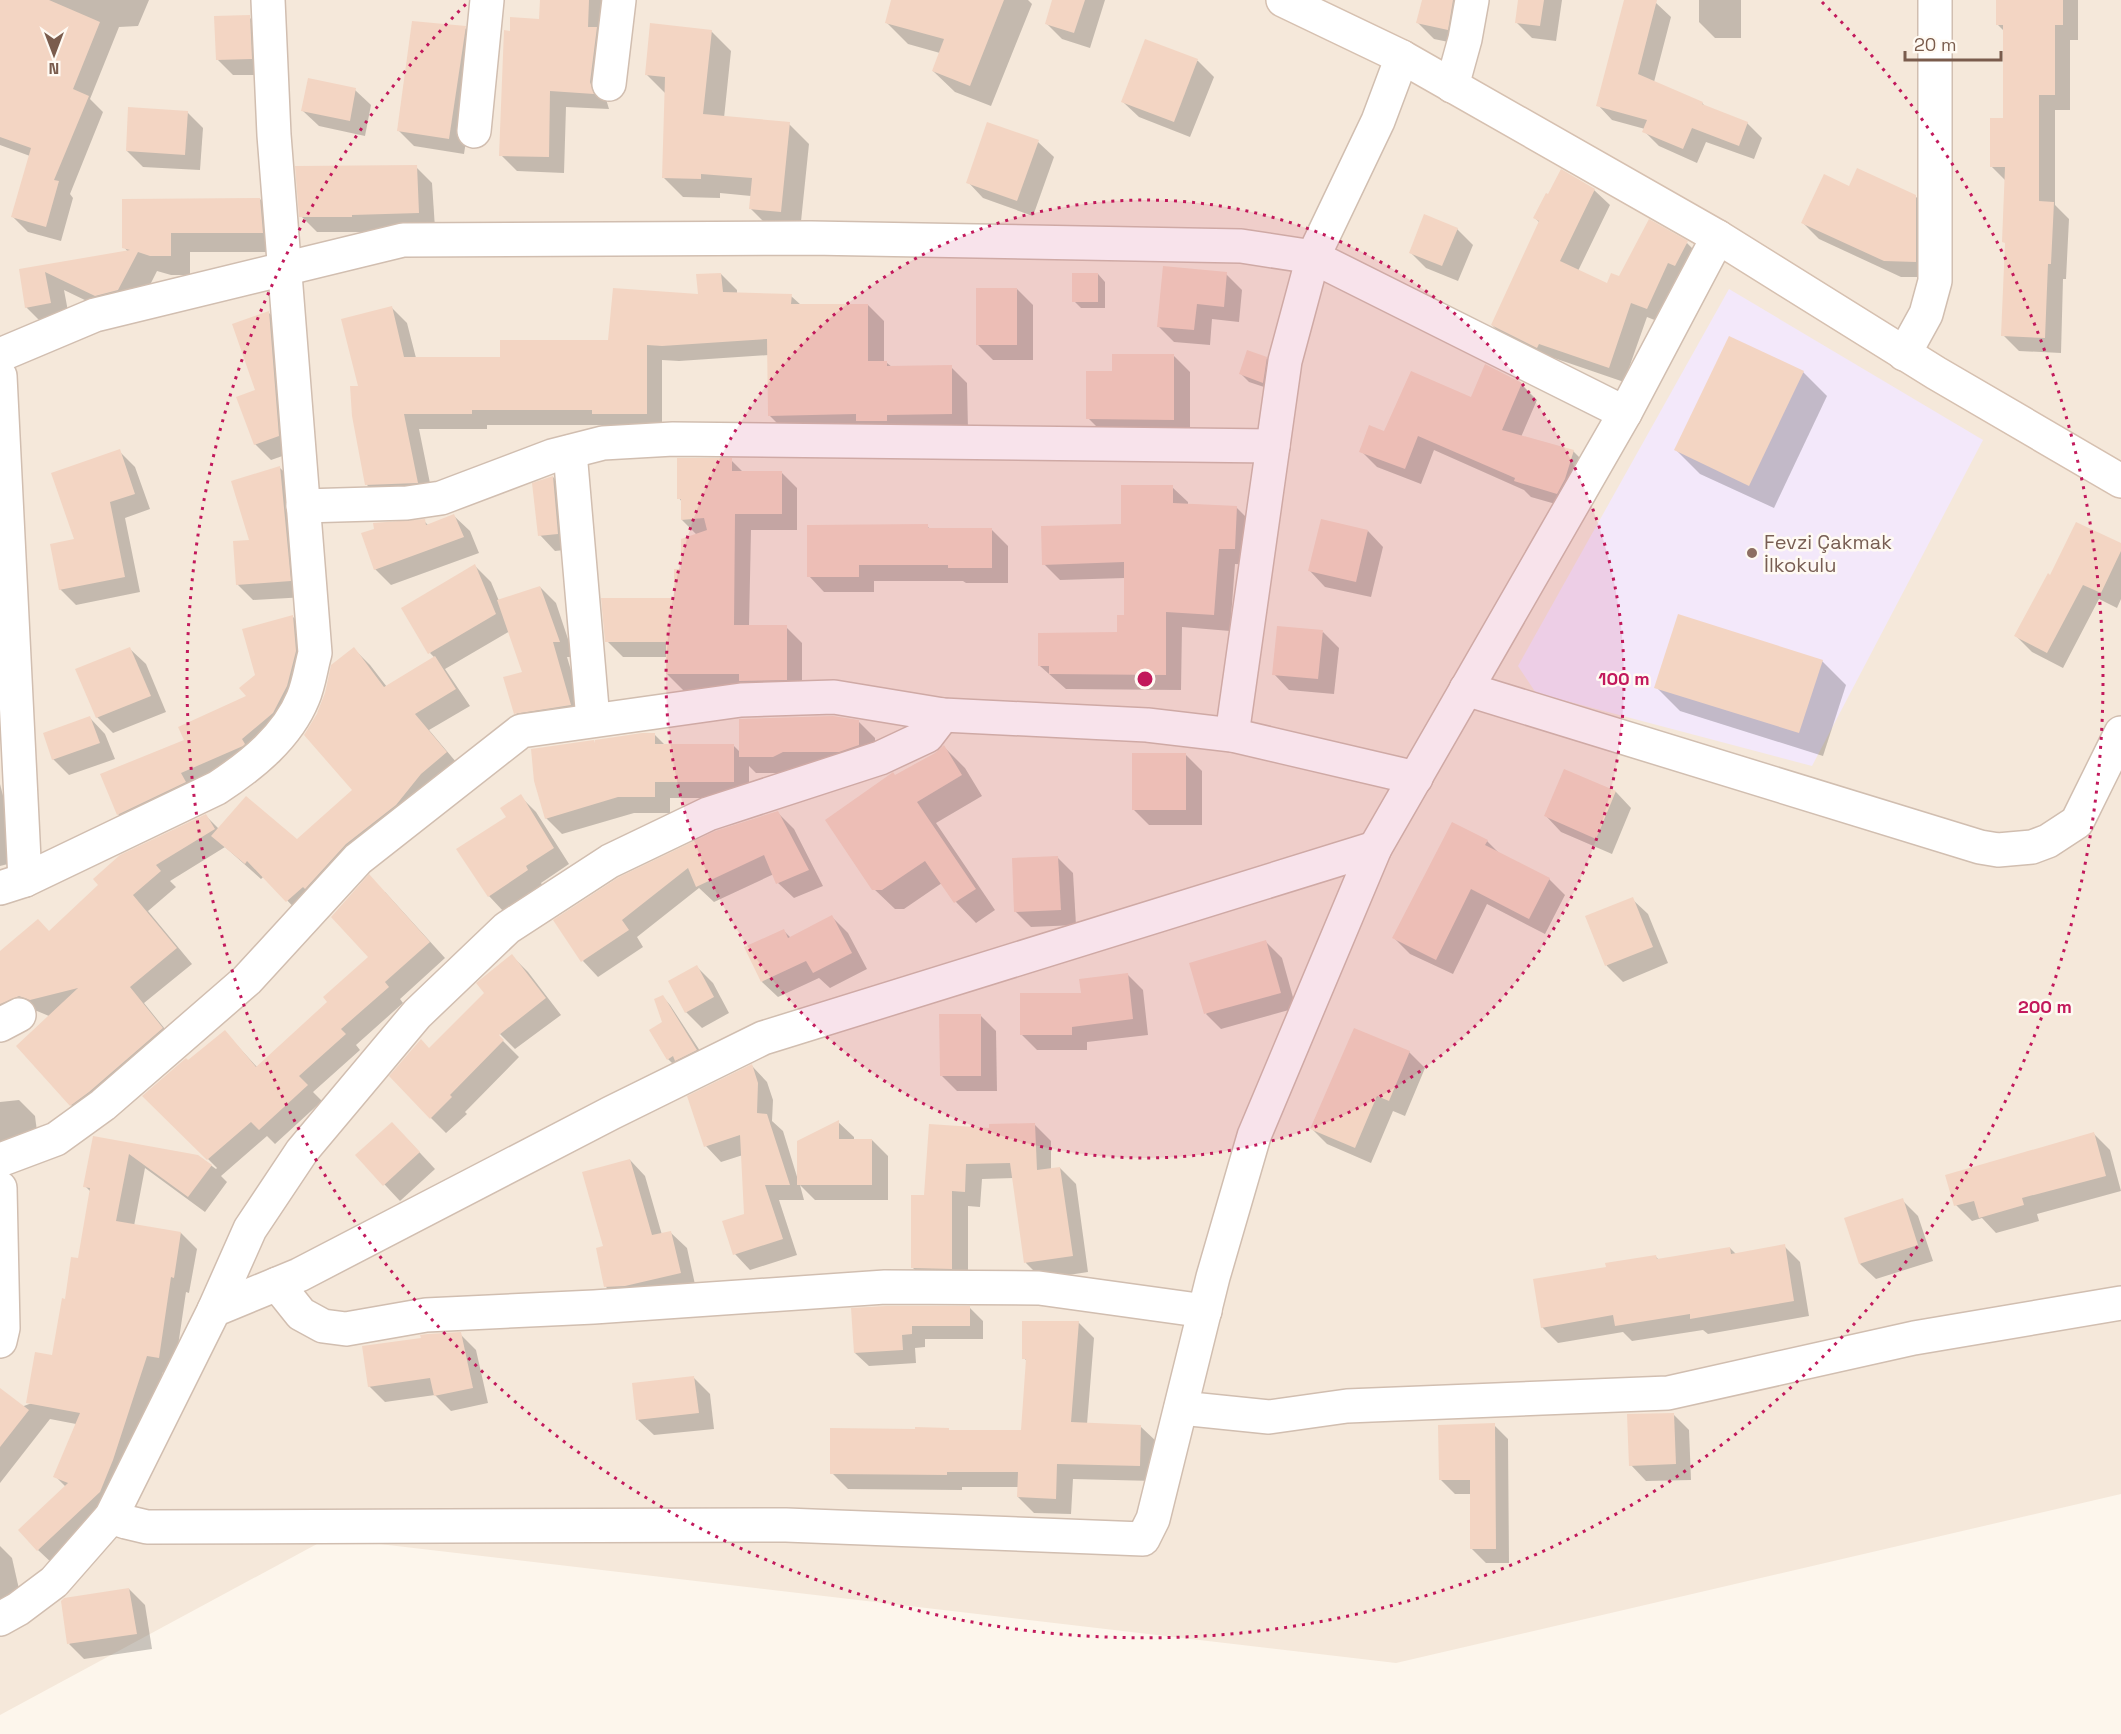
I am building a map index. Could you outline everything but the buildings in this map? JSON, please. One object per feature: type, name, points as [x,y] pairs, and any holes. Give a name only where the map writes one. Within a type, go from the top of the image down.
[{"type":"street","points":[[0,376],[12,884],[217,788],[243,771],[280,735],[303,697],[315,653],[274,135],[268,0]]},
{"type":"street","points":[[474,131],[487,0]]},
{"type":"street","points":[[609,84],[619,0]]},
{"type":"street","points":[[1283,0],[1402,57],[1718,237],[1904,354],[2121,481]]},
{"type":"street","points":[[1452,86],[1465,39],[1472,0]]},
{"type":"street","points":[[1904,354],[1926,314],[1935,281],[1935,0]]},
{"type":"street","points":[[1232,735],[1285,361],[1313,257],[1378,121],[1402,57]]},
{"type":"street","points":[[111,1516],[147,1527],[786,1525],[1143,1539],[1153,1519],[1205,1311],[1254,1136],[1375,848],[1625,413],[1718,237]]},
{"type":"street","points":[[0,355],[95,315],[403,240],[811,238],[1241,246],[1313,257],[1625,413]]},
{"type":"street","points":[[303,506],[407,503],[441,498],[552,456],[603,443],[673,439],[1273,446]]},
{"type":"street","points":[[570,452],[593,720]]},
{"type":"street","points":[[1466,689],[1980,847],[1998,850],[2040,844],[2077,822],[2121,733]]},
{"type":"street","points":[[0,1160],[56,1139],[103,1105],[247,980],[358,859],[521,731],[741,700],[834,697],[943,715],[1147,726],[1232,735],[1416,778]]},
{"type":"street","points":[[0,1619],[18,1609],[54,1582],[111,1516],[214,1310],[250,1229],[302,1151],[417,1014],[507,928],[610,861],[708,814],[880,759],[927,736],[943,715]]},
{"type":"street","points":[[214,1310],[277,1284],[763,1038],[1375,848]]},
{"type":"street","points":[[0,1188],[3,1328],[0,1341]]},
{"type":"street","points":[[277,1284],[301,1314],[323,1326],[346,1329],[426,1315],[594,1307],[885,1287],[1039,1288],[1205,1311]]},
{"type":"street","points":[[1180,1407],[1269,1417],[1347,1406],[1668,1393],[1914,1338],[2121,1303]]},
{"type":"shaded area","points":[[0,0],[2121,0],[2121,1494],[1396,1663],[328,1538],[0,1715]]},
{"type":"shaded area","name":"Fevzi Çakmak İlkokulu","points":[[1729,289],[1983,440],[1812,766],[1536,693],[1518,666]]},
{"type":"place","name":"Fevzi Çakmak İlkokulu","points":[[1752,553]]}]
